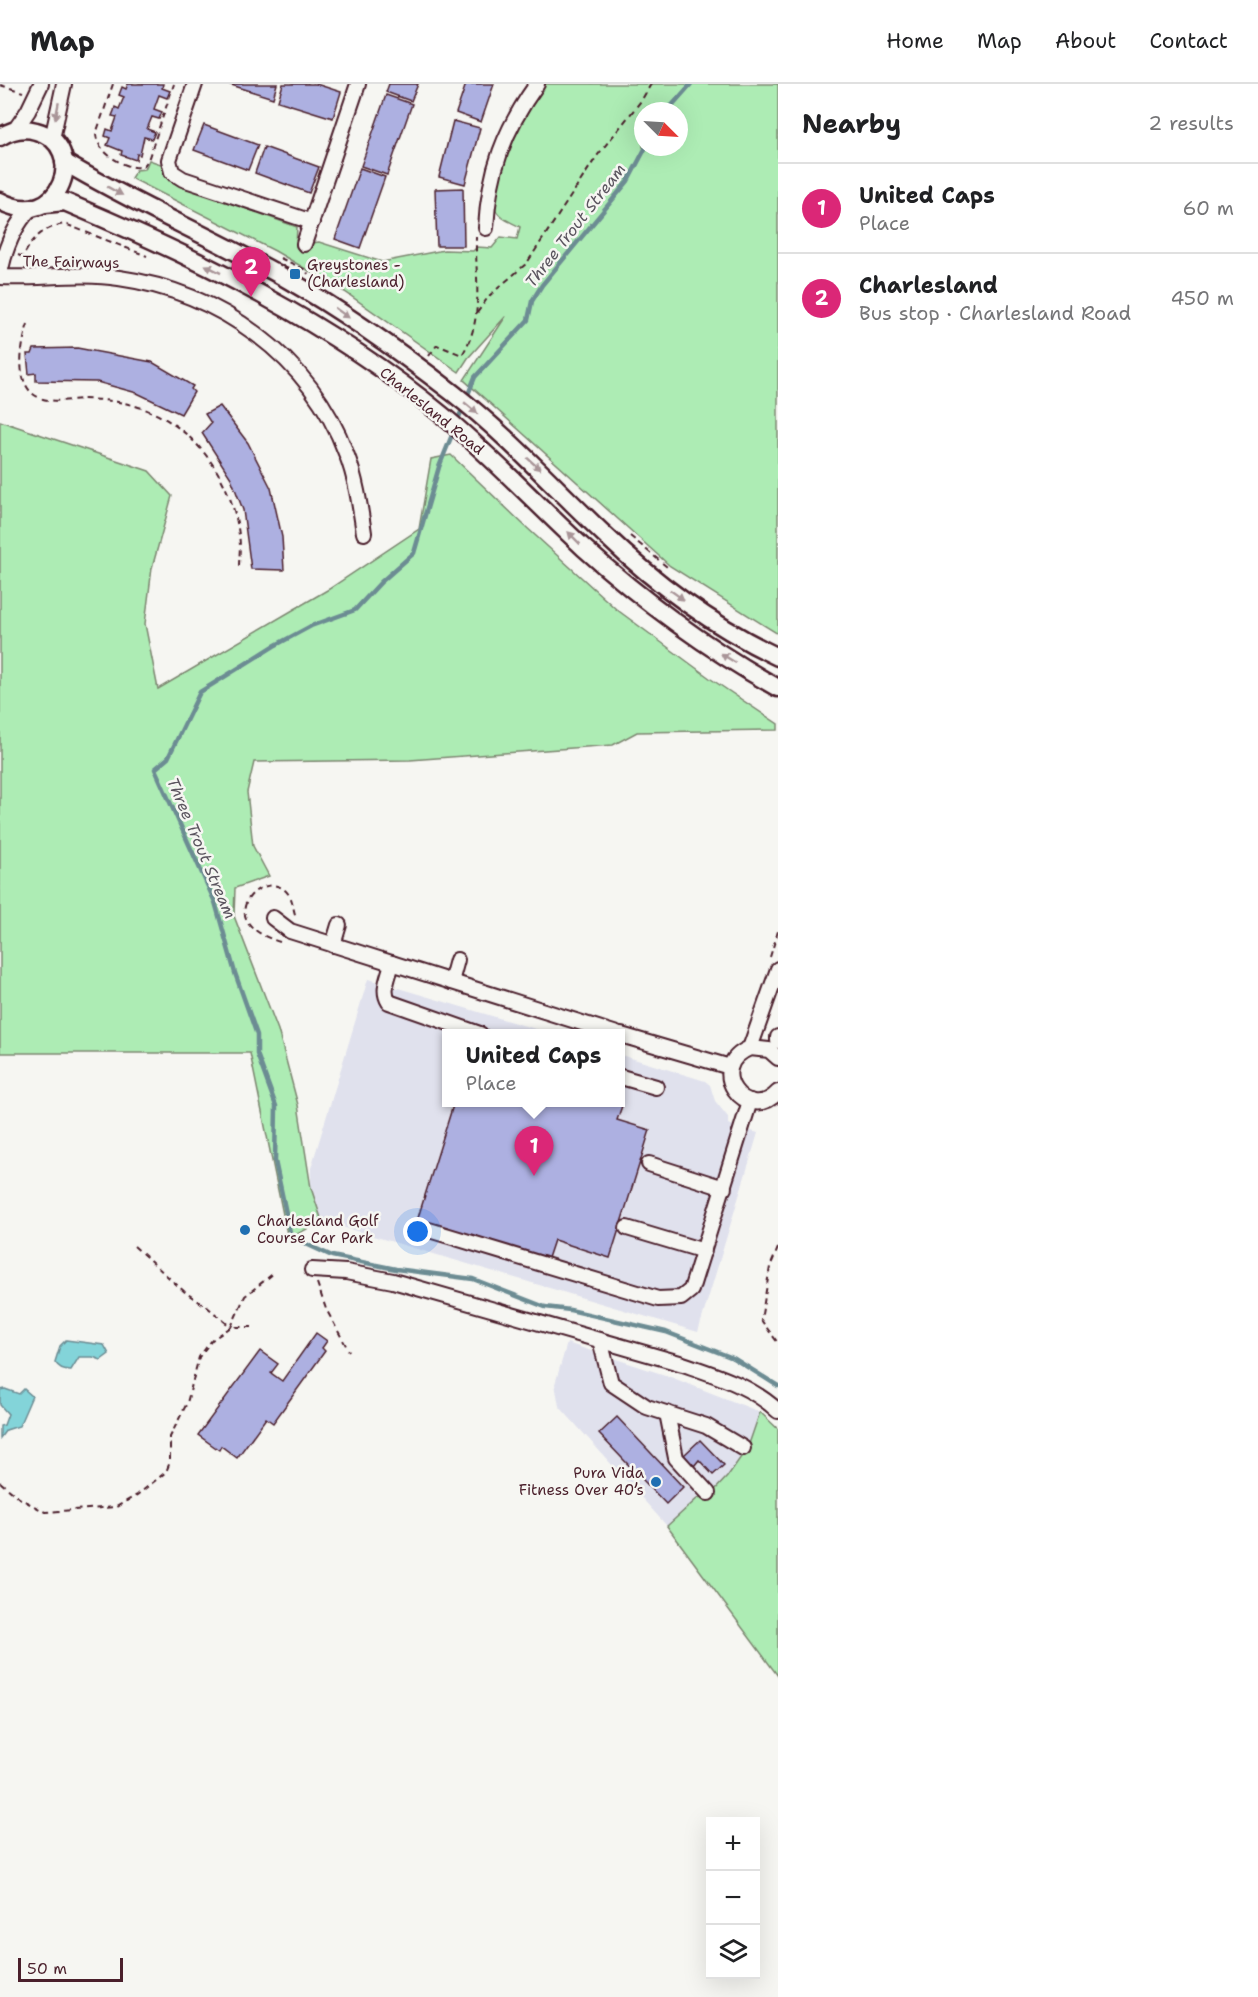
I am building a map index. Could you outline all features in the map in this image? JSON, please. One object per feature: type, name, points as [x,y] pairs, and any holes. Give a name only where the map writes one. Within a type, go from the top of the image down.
[{"type":"main road","points":[[8,133],[38,131],[52,139],[64,162],[64,177],[59,190],[37,207]]},
{"type":"main road","name":"Charlesland Road","points":[[64,162],[328,303],[453,393],[490,424],[546,475],[605,535],[675,594],[755,646],[778,657]]},
{"type":"main road","name":"Charlesland Road","points":[[0,201],[12,207],[37,207],[65,202],[186,255],[321,328],[442,415],[582,546],[671,621],[778,688]]},
{"type":"street","points":[[8,133],[28,111],[41,84]]},
{"type":"street","points":[[52,139],[64,84]]},
{"type":"street","points":[[195,84],[169,160],[172,172],[183,179],[312,222]]},
{"type":"street","points":[[304,244],[358,84]]},
{"type":"street","points":[[486,228],[488,195],[500,146],[537,84]]},
{"type":"street","name":"The Fairways","points":[[37,207],[20,220],[5,250],[0,275],[94,276],[156,285],[222,311],[260,335],[296,369],[323,405],[346,452],[357,488],[364,533]]},
{"type":"street","points":[[273,918],[290,931],[451,982],[584,1029]]},
{"type":"street","points":[[333,945],[339,926]]},
{"type":"street","points":[[451,982],[458,960]]},
{"type":"street","points":[[392,963],[385,996],[389,1002],[466,1029]]},
{"type":"street","points":[[750,1048],[778,969]]},
{"type":"street","points":[[625,1036],[730,1067]]},
{"type":"street","points":[[778,1058],[769,1050],[750,1048],[738,1055],[730,1067],[731,1084],[742,1098],[750,1101],[767,1100],[778,1092]]},
{"type":"street","points":[[625,1078],[656,1088]]},
{"type":"street","points":[[429,1230],[658,1299],[681,1298],[691,1290],[750,1101]]},
{"type":"street","points":[[649,1164],[724,1188]]},
{"type":"street","points":[[627,1228],[704,1251]]},
{"type":"street","points":[[312,1270],[346,1272],[393,1281],[729,1379],[762,1396],[778,1411]]},
{"type":"street","points":[[600,1340],[611,1383],[647,1407],[706,1426],[743,1448]]},
{"type":"street","points":[[666,1413],[676,1458],[708,1493]]},
{"type":"path","points":[[113,84],[96,134],[96,142],[105,153],[135,169],[143,168],[148,160],[174,84]]},
{"type":"path","points":[[477,313],[489,296],[528,263],[597,156],[641,101],[651,84]]},
{"type":"path","points":[[0,85],[25,92]]},
{"type":"path","points":[[426,359],[437,345],[462,355],[471,340],[477,313],[476,227],[486,228]]},
{"type":"path","points":[[28,324],[23,338],[22,372],[27,388],[39,398],[56,401],[84,399],[121,402],[155,414],[178,426],[196,441],[213,463],[228,495],[239,535],[239,567]]},
{"type":"path","points":[[628,534],[673,572]]},
{"type":"path","points":[[134,1246],[186,1293],[231,1327],[253,1327]]},
{"type":"path","points":[[778,1248],[770,1267],[761,1320],[778,1343]]},
{"type":"path","points":[[312,1270],[326,1309],[349,1351]]},
{"type":"path","points":[[0,1482],[19,1498],[45,1512],[116,1507],[137,1495],[166,1472],[170,1462],[170,1437],[187,1403],[199,1357],[212,1341],[231,1327],[245,1296],[274,1273]]},
{"type":"shaded area","points":[[368,979],[536,1029],[442,1029],[442,1107],[625,1107],[625,1056],[705,1081],[710,1085],[715,1101],[728,1117],[728,1124],[758,1133],[698,1332],[322,1221],[311,1188],[311,1168]]},
{"type":"shaded area","points":[[567,1343],[668,1376],[760,1412],[748,1447],[727,1477],[711,1494],[698,1498],[667,1526],[559,1406],[555,1384]]},
{"type":"green space","points":[[545,84],[778,84],[778,634],[670,566],[464,380],[506,316],[468,358],[459,372],[345,292],[275,251],[131,178],[136,170],[145,169],[149,160],[161,164],[169,181],[297,227],[296,246],[308,250],[312,243],[319,242],[382,262],[444,250],[473,251],[477,247],[492,248],[501,237],[517,239],[520,227],[499,215],[493,200],[500,166],[528,109]]},
{"type":"green space","points":[[0,421],[149,471],[172,496],[152,568],[145,624],[158,689],[329,589],[419,529],[431,459],[451,455],[616,609],[711,679],[778,724],[778,730],[637,732],[613,745],[410,760],[254,762],[247,792],[253,846],[269,876],[235,888],[234,916],[278,1030],[298,1105],[311,1188],[322,1221],[288,1239],[250,1053],[0,1053]]},
{"type":"green space","points":[[760,1412],[778,1429],[778,1676],[667,1526],[698,1498],[711,1494],[727,1477],[748,1447]]},
{"type":"water","points":[[66,1340],[104,1345],[109,1354],[101,1360],[93,1357],[79,1357],[71,1370],[63,1369],[55,1362],[60,1346]]},
{"type":"water","points":[[5,1389],[19,1394],[24,1389],[32,1396],[19,1426],[6,1430],[0,1438],[0,1426],[4,1425],[8,1414],[0,1405],[0,1390]]},
{"type":"building","points":[[128,84],[163,84],[162,88],[170,91],[167,98],[159,95],[154,109],[162,112],[159,119],[152,117],[147,129],[155,132],[152,139],[144,137],[140,155],[137,154],[136,160],[121,155],[122,151],[107,145],[110,138],[105,136],[107,129],[112,131],[117,117],[112,116],[115,107],[119,109],[124,97],[119,95],[122,87],[126,89]]},
{"type":"building","points":[[228,84],[277,84],[273,98]]},
{"type":"building","points":[[283,84],[316,84],[341,92],[333,118],[278,101]]},
{"type":"building","points":[[389,84],[418,84],[411,101],[386,92]]},
{"type":"building","points":[[466,84],[494,84],[481,122],[456,113]]},
{"type":"building","points":[[386,95],[412,104],[387,175],[361,166]]},
{"type":"building","points":[[453,121],[480,128],[465,184],[439,177]]},
{"type":"building","points":[[204,125],[258,145],[248,170],[194,150]]},
{"type":"building","points":[[264,147],[319,167],[309,193],[255,173]]},
{"type":"building","points":[[360,168],[385,177],[360,248],[335,239]]},
{"type":"building","points":[[463,188],[464,246],[437,246],[435,189]]},
{"type":"building","points":[[77,348],[152,362],[193,386],[191,389],[194,392],[181,414],[137,393],[97,382],[36,381],[36,373],[29,374],[27,354],[32,354],[34,349]]},
{"type":"building","points":[[220,406],[248,443],[271,488],[282,537],[284,570],[251,569],[243,510],[231,478],[202,433],[211,423],[205,414]]},
{"type":"building","points":[[452,1107],[622,1107],[617,1120],[650,1130],[610,1258],[554,1240],[547,1261],[417,1221]]},
{"type":"building","points":[[316,1333],[327,1341],[322,1348],[325,1351],[273,1423],[266,1418],[237,1458],[221,1446],[219,1450],[198,1435],[260,1351],[278,1364],[271,1373],[282,1381]]},
{"type":"building","points":[[617,1417],[683,1487],[666,1504],[599,1434]]},
{"type":"building","points":[[700,1440],[724,1465],[713,1475],[699,1460],[694,1466],[684,1455]]},
{"type":"waterway","name":"Three Trout Stream","points":[[675,102],[691,84]]},
{"type":"waterway","name":"Three Trout Stream","points":[[457,422],[475,377],[528,320],[532,301],[542,285],[628,181],[641,156]]},
{"type":"waterway","name":"Three Trout Stream","points":[[454,430],[439,467],[414,553],[381,582],[355,610],[311,626],[200,692],[168,758],[155,769],[215,902],[235,973],[257,1035],[257,1054],[276,1106],[275,1161],[291,1237],[332,1256],[396,1269],[473,1279],[545,1307],[570,1310],[666,1332],[733,1358],[778,1386]]},
{"type":"place","name":"Greystones - (Charlesland)","points":[[295,274]]},
{"type":"place","name":"Charlesland","points":[[251,297]]},
{"type":"place","name":"United Caps","points":[[534,1176]]},
{"type":"place","name":"Charlesland Golf Course Car Park","points":[[245,1230]]},
{"type":"place","name":"Pura Vida Fitness Over 40’s","points":[[656,1482]]}]
